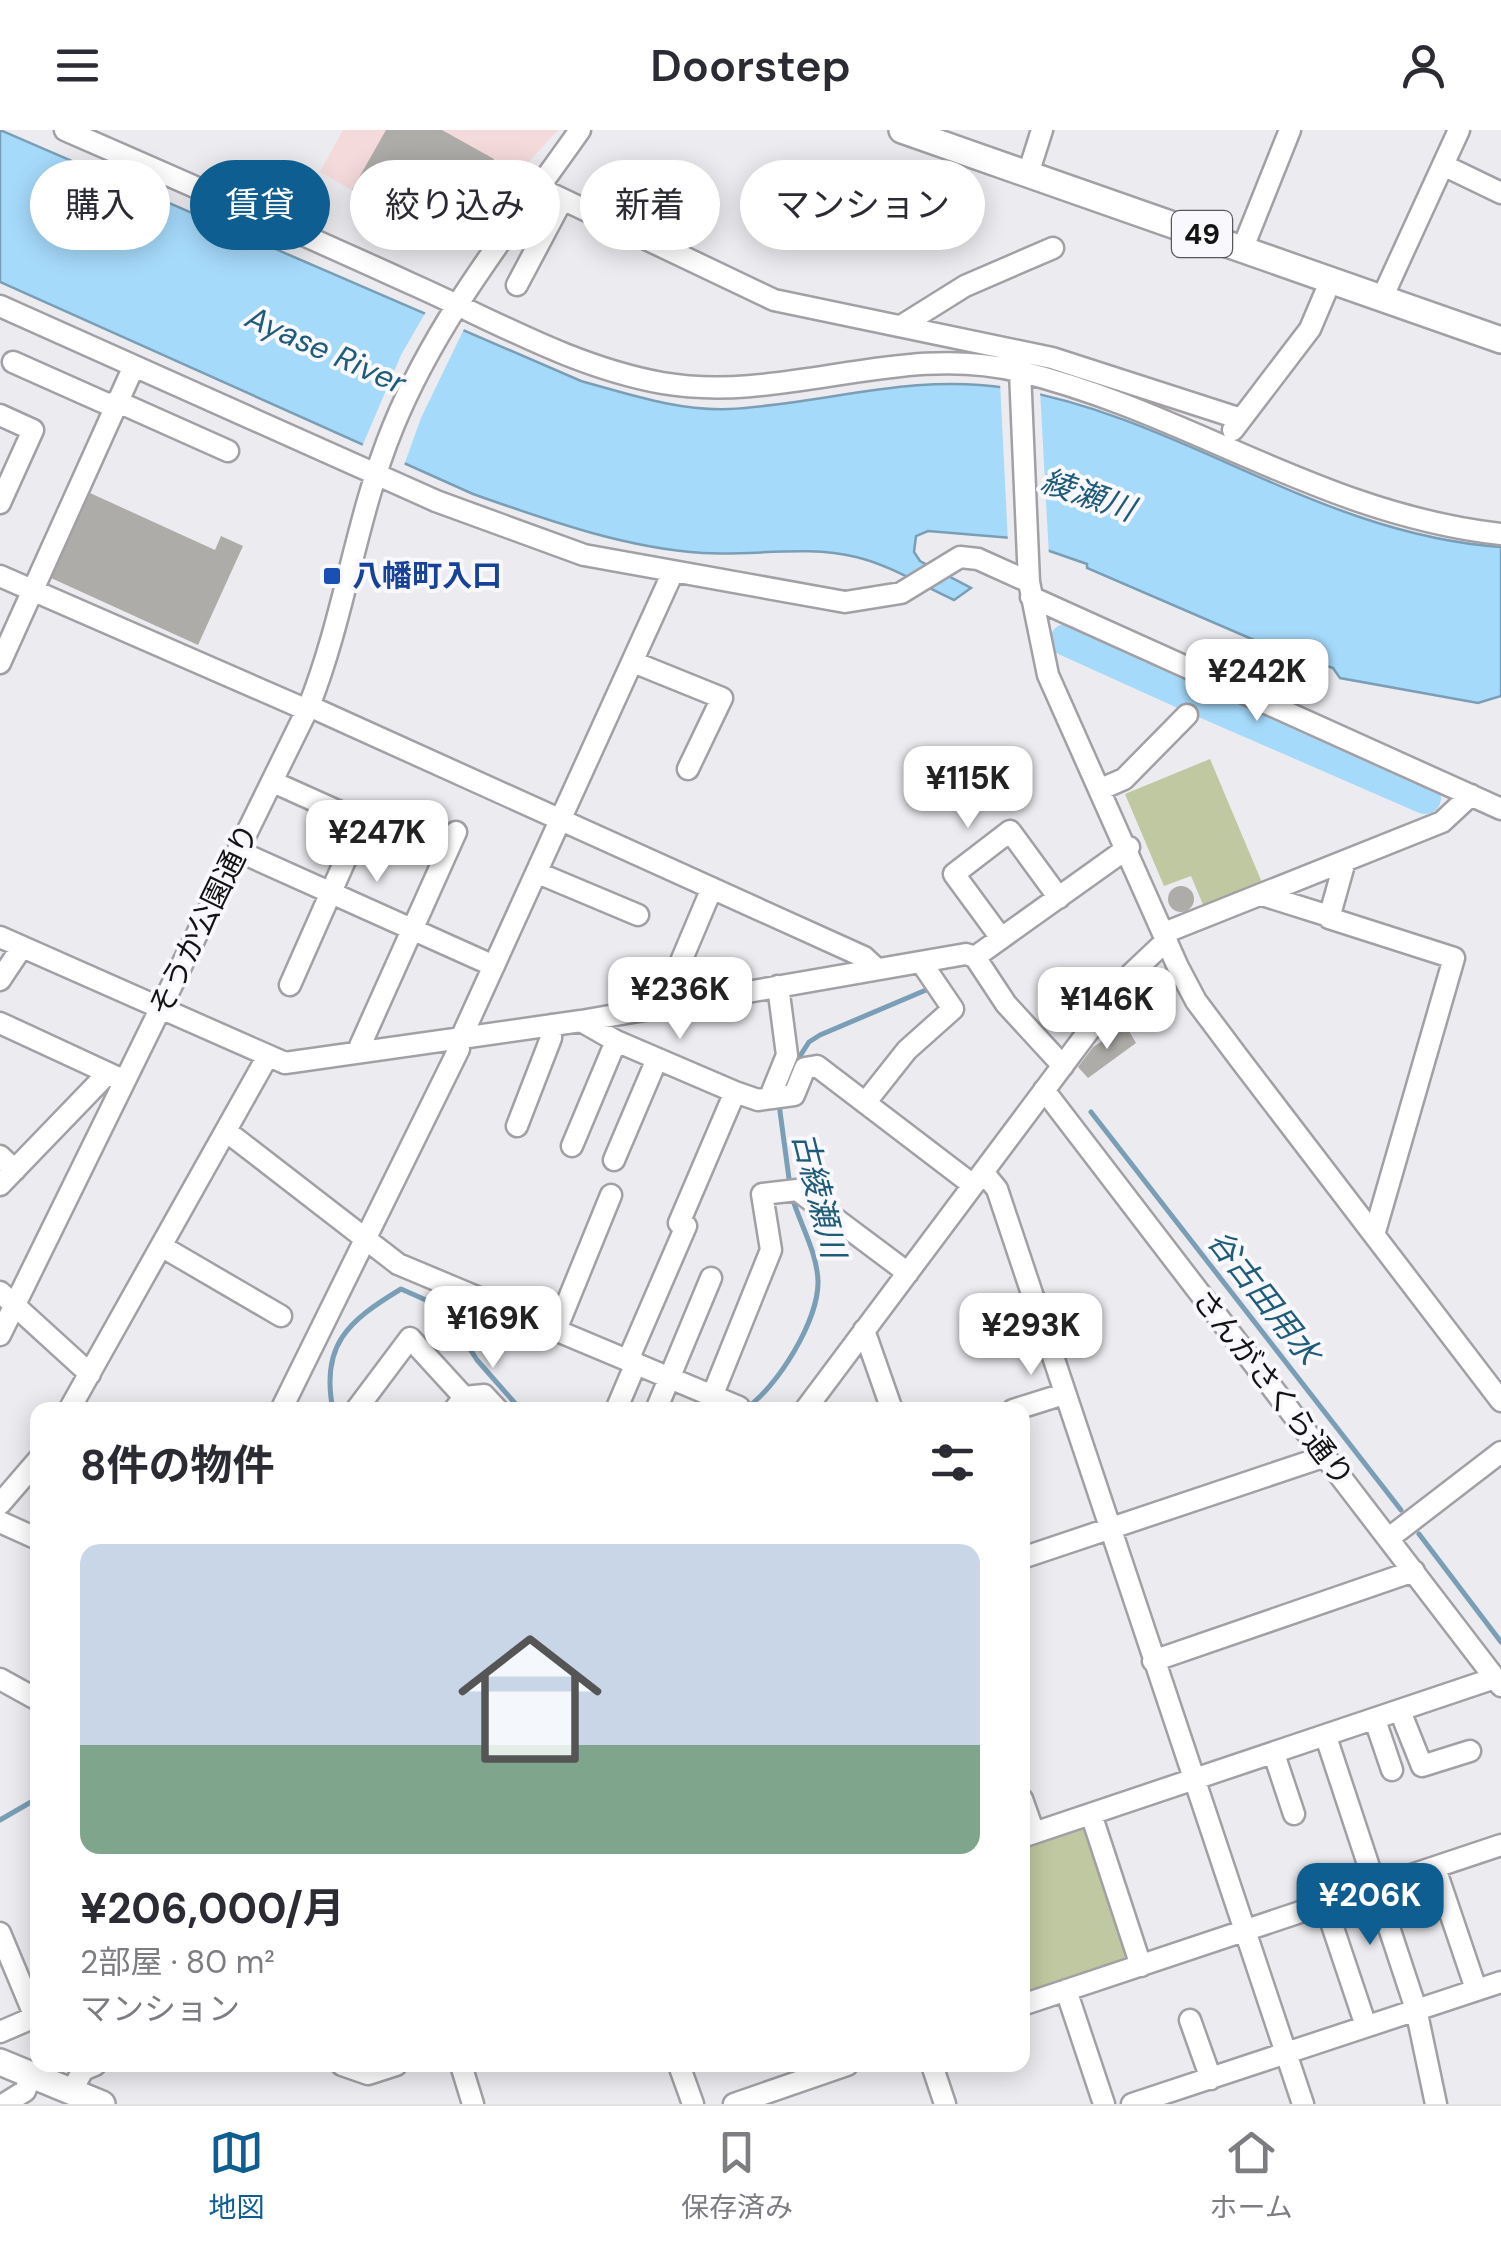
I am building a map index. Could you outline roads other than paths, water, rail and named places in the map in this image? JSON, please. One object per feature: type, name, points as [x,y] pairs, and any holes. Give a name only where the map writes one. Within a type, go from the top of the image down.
[{"type":"main road","name":"49","points":[[902,130],[1030,171],[1330,282],[1501,340]]},
{"type":"main road","points":[[0,2062],[102,2104]]},
{"type":"street","points":[[65,130],[450,311],[591,364],[659,382],[738,390],[927,364],[973,364],[1122,402],[1304,484],[1365,505],[1438,525],[1501,534]]},
{"type":"street","name":"そうか公園通り","points":[[559,160],[580,130]]},
{"type":"street","points":[[1030,171],[1042,130]]},
{"type":"street","points":[[1242,250],[1290,130]]},
{"type":"street","points":[[1382,298],[1458,130]]},
{"type":"street","points":[[1443,165],[1501,194]]},
{"type":"street","points":[[516,285],[561,202],[774,300],[1052,358],[1241,420]]},
{"type":"street","points":[[901,326],[966,286],[1053,248]]},
{"type":"street","name":"そうか公園通り","points":[[0,1335],[7,1299],[115,1077],[160,1008],[308,708],[338,625],[377,470],[408,394],[450,311],[494,250]]},
{"type":"street","points":[[1221,446],[1310,329],[1330,282]]},
{"type":"street","points":[[0,306],[544,544],[673,572],[845,602],[912,588],[960,557],[978,559],[1501,809]]},
{"type":"street","points":[[13,362],[228,452]]},
{"type":"street","points":[[0,663],[134,366]]},
{"type":"street","points":[[1021,379],[1030,583],[1048,675],[1129,848],[1165,936],[1196,1001],[1501,1401]]},
{"type":"street","points":[[0,415],[33,430],[0,503]]},
{"type":"street","points":[[286,1402],[459,1050],[460,1038],[673,572]]},
{"type":"street","points":[[0,576],[562,820],[864,957],[877,969]]},
{"type":"street","points":[[634,662],[722,698],[688,769]]},
{"type":"street","points":[[1101,788],[1124,780],[1186,715]]},
{"type":"street","points":[[273,782],[362,822],[290,985]]},
{"type":"street","points":[[811,1402],[984,1182],[1044,1090],[1165,936],[1442,822],[1470,795]]},
{"type":"street","points":[[1001,938],[954,874],[1010,831],[1059,898]]},
{"type":"street","points":[[362,1052],[360,1046],[456,832]]},
{"type":"street","points":[[0,937],[266,1059],[285,1064],[582,1020],[921,962],[975,957],[1129,848]]},
{"type":"street","points":[[238,851],[494,966]]},
{"type":"street","points":[[1330,916],[1345,861]]},
{"type":"street","points":[[538,873],[638,915]]},
{"type":"street","points":[[673,1004],[672,985],[712,888]]},
{"type":"street","points":[[1262,895],[1454,958],[1374,1235]]},
{"type":"street","points":[[0,980],[22,947]]},
{"type":"street","points":[[975,957],[1063,1066]]},
{"type":"street","points":[[865,1103],[907,1050],[953,1009],[921,962]]},
{"type":"street","points":[[776,1097],[787,1055],[778,986]]},
{"type":"street","points":[[582,1020],[616,1041],[758,1100],[794,1095],[805,1068],[817,1066],[865,1103],[984,1182],[1064,1394],[1303,2104]]},
{"type":"street","points":[[0,1023],[115,1077],[5,1170]]},
{"type":"street","points":[[516,1126],[550,1038],[550,1025]]},
{"type":"street","points":[[572,1146],[616,1041]]},
{"type":"street","points":[[73,1402],[266,1059]]},
{"type":"street","points":[[614,1160],[656,1059]]},
{"type":"street","name":"さんがさくら通り","points":[[1044,1090],[1498,1682]]},
{"type":"street","points":[[619,1402],[735,1092]]},
{"type":"street","points":[[226,1131],[398,1264],[730,1402]]},
{"type":"street","points":[[713,1394],[772,1250],[762,1194],[802,1183],[908,1274]]},
{"type":"street","points":[[556,1330],[610,1195]]},
{"type":"street","points":[[160,1246],[281,1316]]},
{"type":"street","points":[[659,1402],[711,1278]]},
{"type":"street","points":[[7,1299],[90,1374]]},
{"type":"street","points":[[864,1330],[889,1402]]},
{"type":"street","points":[[362,1402],[410,1338],[458,1402]]},
{"type":"street","points":[[464,1402],[484,1394],[491,1402]]},
{"type":"street","points":[[1030,1405],[1064,1394]]},
{"type":"street","points":[[1389,1538],[1501,1452]]},
{"type":"street","points":[[1030,1556],[1111,1540],[1326,1456]]},
{"type":"street","points":[[0,1504],[30,1469]]},
{"type":"street","points":[[0,1522],[30,1535]]},
{"type":"street","points":[[1153,1661],[1414,1571]]},
{"type":"street","points":[[0,1679],[30,1696]]},
{"type":"street","points":[[1030,1834],[1498,1682]]},
{"type":"street","points":[[1400,1711],[1422,1766],[1470,1751]]},
{"type":"street","points":[[1375,1720],[1392,1770]]},
{"type":"street","points":[[1326,1737],[1414,2001],[1436,2104]]},
{"type":"street","points":[[1274,1754],[1294,1814]]},
{"type":"street","points":[[1091,1814],[1141,1966]]},
{"type":"street","points":[[1030,2002],[1326,1904],[1373,1877],[1436,1868],[1501,1846]]},
{"type":"street","points":[[1436,1868],[1476,1989]]},
{"type":"street","points":[[1326,1904],[1366,2026]]},
{"type":"street","points":[[0,1933],[30,2004]]},
{"type":"street","points":[[1132,2104],[1366,2026],[1414,2001],[1501,1982]]},
{"type":"street","points":[[1066,1990],[1104,2104]]},
{"type":"street","points":[[0,2032],[30,2018]]},
{"type":"street","points":[[1190,2020],[1211,2079]]},
{"type":"street","points":[[70,2092],[82,2072]]},
{"type":"street","points":[[463,2072],[473,2104]]},
{"type":"street","points":[[681,2072],[692,2104]]},
{"type":"street","points":[[734,2104],[827,2072]]},
{"type":"street","points":[[934,2072],[945,2104]]},
{"type":"street","points":[[4,2104],[25,2091],[32,2076]]},
{"type":"water","points":[[0,130],[69,160],[30,160],[30,250],[170,250],[170,203],[190,212],[190,250],[278,250],[581,381],[672,404],[729,409],[936,384],[1007,388],[1071,402],[1132,423],[1370,521],[1434,538],[1501,547],[1501,696],[1478,703],[1340,678],[1333,668],[1261,643],[1087,568],[1087,564],[1012,538],[928,531],[916,536],[914,552],[920,561],[971,588],[954,600],[894,570],[856,557],[799,551],[703,553],[615,539],[473,494],[0,282]]},
{"type":"waterway","points":[[1066,640],[1192,697]]},
{"type":"waterway","points":[[1202,701],[1425,798]]},
{"type":"waterway","name":"古綾瀬川","points":[[791,1070],[809,1042],[820,1035],[926,990]]},
{"type":"waterway","name":"古綾瀬川","points":[[779,1104],[790,1186]]},
{"type":"waterway","name":"谷古田用水","points":[[1091,1112],[1401,1510]]},
{"type":"waterway","name":"古綾瀬川","points":[[753,1402],[794,1352],[816,1297],[815,1259],[792,1197]]},
{"type":"waterway","name":"古綾瀬川","points":[[332,1402],[331,1368],[342,1337],[366,1312],[401,1289],[444,1308],[477,1360],[514,1402]]},
{"type":"waterway","name":"谷古田用水","points":[[1419,1534],[1501,1642]]},
{"type":"waterway","name":"古綾瀬川","points":[[0,1820],[30,1803]]},
{"type":"place","name":"八幡町入口","points":[[332,576]]},
{"type":"water label","name":"Ayase River","points":[[326,350]]},
{"type":"water label","name":"綾瀬川","points":[[1088,495]]}]
